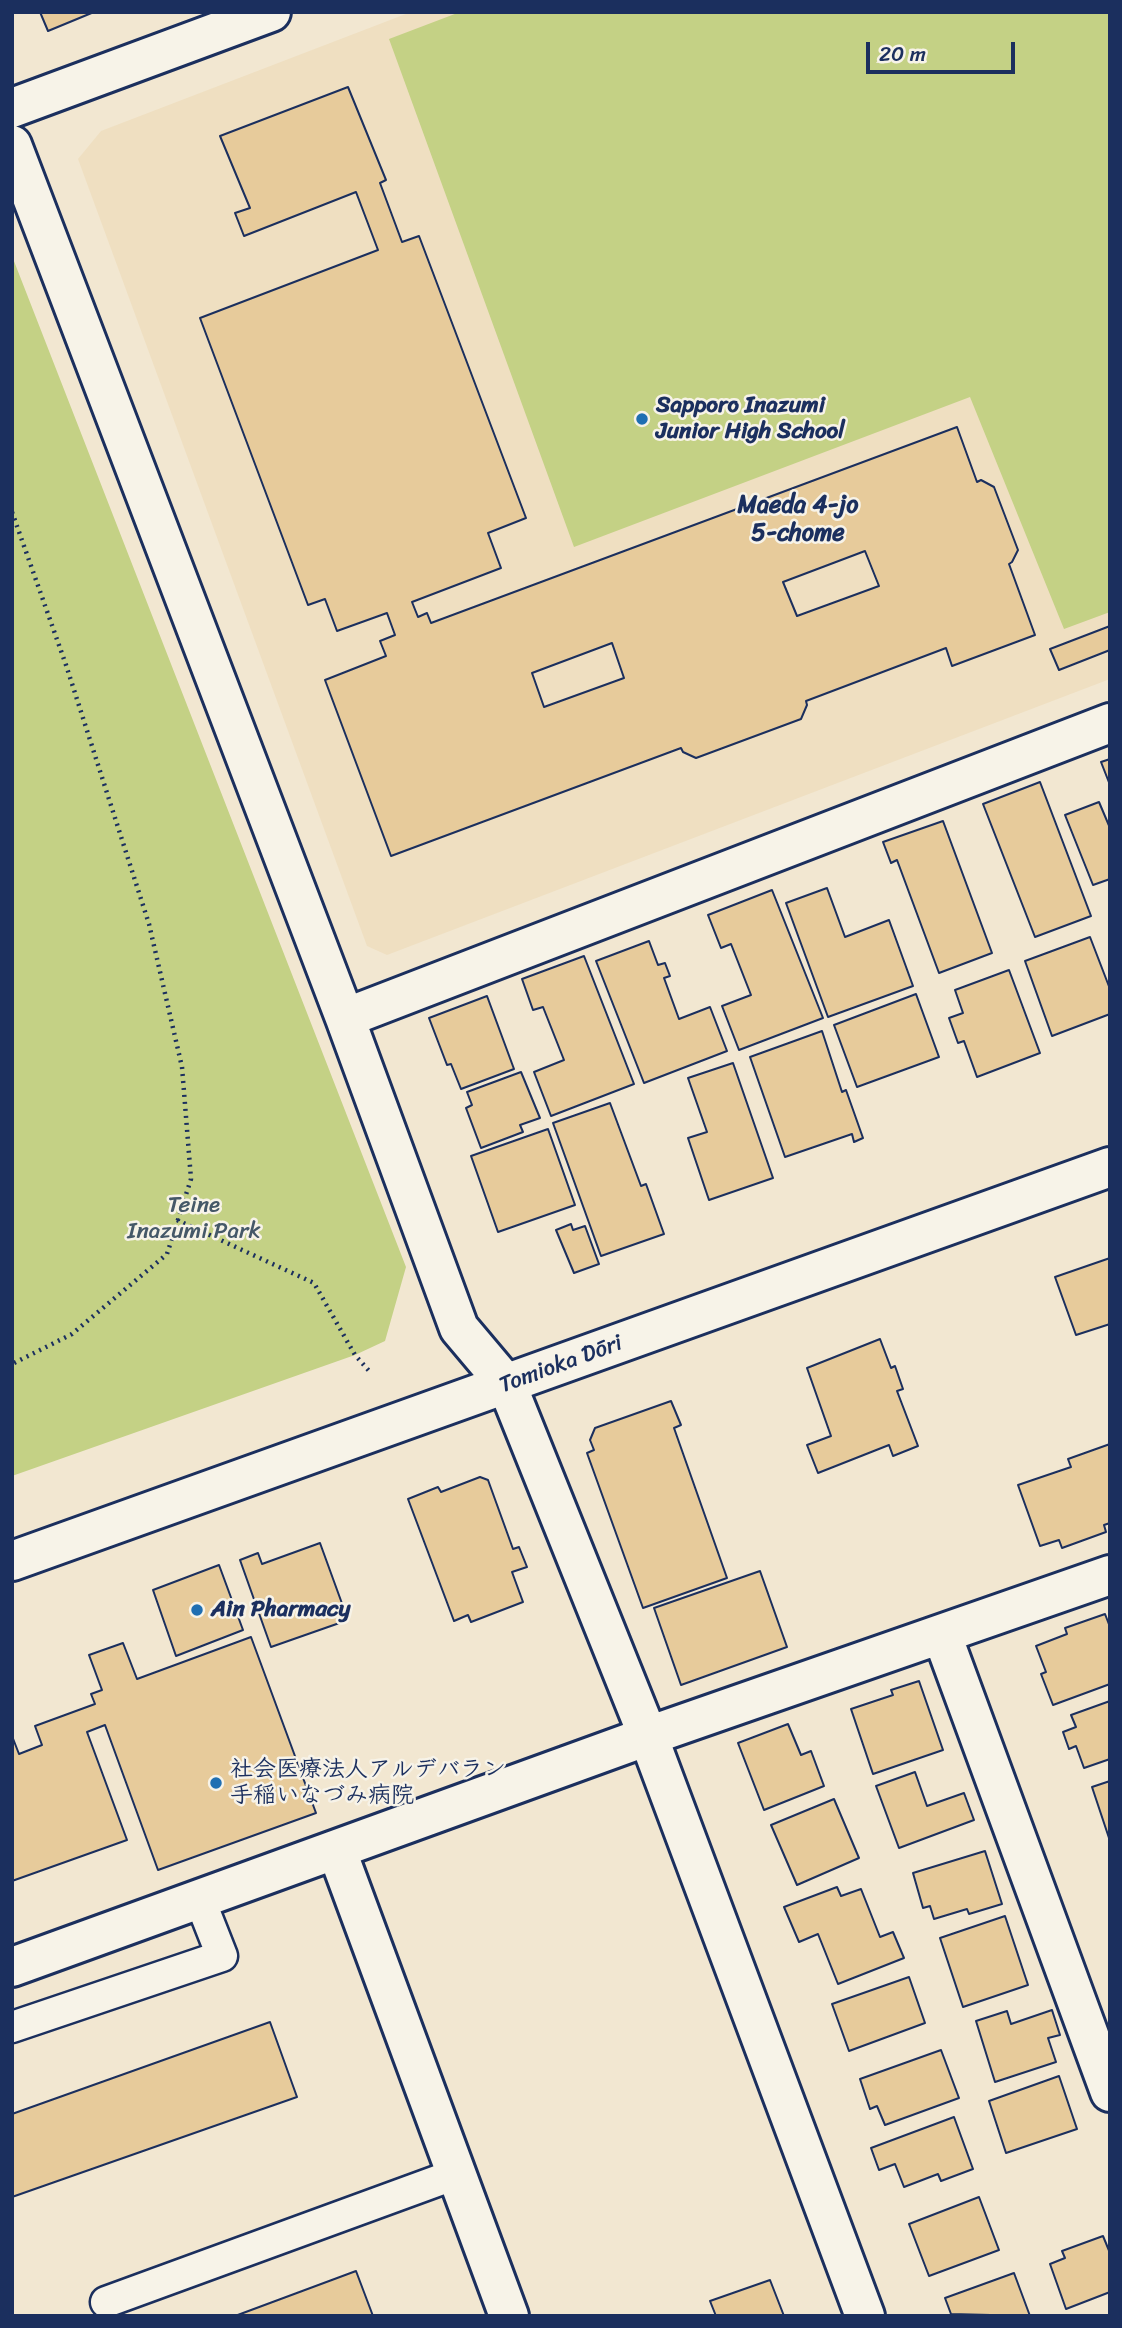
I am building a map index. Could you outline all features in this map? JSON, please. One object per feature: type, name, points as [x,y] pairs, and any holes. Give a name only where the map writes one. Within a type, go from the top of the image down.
[{"type":"street","points":[[12,108],[271,12]]},
{"type":"street","points":[[12,145],[345,1018],[459,1328],[507,1385],[648,1736],[865,2316]]},
{"type":"street","points":[[345,1018],[1110,723]]},
{"type":"street","name":"Tomioka Dōri","points":[[12,1561],[1110,1167]]},
{"type":"street","points":[[12,1967],[648,1736],[1110,1575]]},
{"type":"street","points":[[942,1635],[1110,2092]]},
{"type":"street","points":[[337,1851],[509,2316]]},
{"type":"lane","points":[[12,2027],[222,1956],[200,1900]]},
{"type":"lane","points":[[106,2302],[456,2174]]},
{"type":"path","points":[[12,512],[66,665],[149,923],[182,1067],[191,1179],[167,1254],[72,1334],[12,1364]]},
{"type":"path","points":[[177,1220],[314,1283],[355,1355],[370,1372]]},
{"type":"shaded area","name":"Sapporo Inazumi Junior High School","points":[[411,12],[1110,12],[1110,679],[387,955],[367,946],[78,159],[101,131]]},
{"type":"green space","points":[[460,12],[1110,12],[1110,612],[1064,629],[970,397],[574,547],[389,39]]},
{"type":"green space","name":"Teine Inazumi Park","points":[[12,256],[406,1267],[385,1341],[355,1355],[12,1476]]},
{"type":"building","points":[[40,12],[94,12],[48,31]]},
{"type":"building","points":[[348,87],[386,180],[380,183],[402,242],[419,236],[526,518],[488,533],[501,568],[412,602],[418,617],[427,613],[431,623],[957,427],[977,482],[981,480],[994,487],[1018,550],[1009,564],[1035,635],[952,666],[946,648],[806,701],[801,719],[696,758],[683,752],[681,748],[391,856],[325,680],[386,656],[380,641],[395,635],[387,613],[337,631],[325,599],[308,605],[200,318],[378,250],[356,192],[244,236],[235,213],[250,208],[220,136]],"holes":[[[865,551],[879,586],[797,616],[783,582]],[[612,643],[624,678],[544,707],[532,673]]]},
{"type":"building","points":[[1110,626],[1110,650],[1059,670],[1050,649]]},
{"type":"building","points":[[1110,759],[1110,785],[1101,762]]},
{"type":"building","points":[[1040,782],[1091,916],[1035,937],[983,804]]},
{"type":"building","points":[[1099,802],[1110,828],[1110,879],[1093,885],[1065,815]]},
{"type":"building","points":[[943,821],[992,953],[939,973],[897,860],[891,863],[883,842]]},
{"type":"building","points":[[827,888],[845,937],[889,920],[913,986],[828,1017],[786,903]]},
{"type":"building","points":[[772,890],[823,1018],[739,1050],[722,1006],[751,995],[731,944],[721,948],[708,915]]},
{"type":"building","points":[[1090,937],[1110,989],[1110,1014],[1052,1036],[1025,961]]},
{"type":"building","points":[[649,941],[658,965],[665,963],[670,976],[664,978],[679,1019],[710,1007],[727,1051],[644,1083],[596,961]]},
{"type":"building","points":[[584,956],[634,1084],[551,1116],[534,1072],[564,1060],[543,1007],[533,1010],[522,979]]},
{"type":"building","points":[[1009,970],[1040,1053],[977,1077],[964,1041],[958,1043],[949,1018],[963,1013],[955,990]]},
{"type":"building","points":[[916,994],[939,1057],[857,1087],[834,1025]]},
{"type":"building","points":[[487,996],[514,1069],[461,1089],[451,1064],[447,1065],[429,1018]]},
{"type":"building","points":[[822,1031],[842,1092],[846,1090],[863,1138],[854,1142],[852,1134],[785,1157],[750,1057]]},
{"type":"building","points":[[733,1063],[773,1178],[709,1200],[688,1138],[707,1132],[688,1078]]},
{"type":"building","points":[[521,1072],[540,1118],[520,1125],[523,1132],[481,1148],[466,1108],[472,1105],[467,1092]]},
{"type":"building","points":[[610,1103],[641,1186],[646,1184],[664,1234],[601,1256],[553,1123]]},
{"type":"building","points":[[548,1129],[575,1205],[498,1232],[471,1156]]},
{"type":"building","points":[[571,1224],[573,1230],[585,1226],[599,1264],[574,1273],[556,1230]]},
{"type":"building","points":[[1110,1258],[1110,1324],[1076,1335],[1055,1277]]},
{"type":"building","points":[[880,1339],[891,1368],[895,1366],[903,1389],[897,1391],[918,1446],[893,1456],[889,1445],[818,1473],[807,1445],[831,1436],[807,1368]]},
{"type":"building","points":[[671,1401],[681,1425],[674,1428],[727,1578],[643,1608],[587,1453],[594,1450],[590,1440],[595,1428]]},
{"type":"building","points":[[1110,1444],[1110,1523],[1104,1525],[1106,1532],[1062,1548],[1059,1540],[1040,1546],[1018,1485],[1071,1467],[1068,1459]]},
{"type":"building","points":[[480,1477],[488,1480],[513,1549],[519,1547],[527,1567],[512,1572],[523,1602],[471,1622],[468,1615],[454,1621],[408,1499],[438,1487],[441,1492]]},
{"type":"building","points":[[320,1543],[348,1620],[271,1647],[240,1560],[258,1553],[262,1564]]},
{"type":"building","name":"Ain Pharmacy","points":[[219,1565],[243,1630],[176,1656],[153,1590]]},
{"type":"building","points":[[760,1571],[787,1647],[681,1685],[654,1608]]},
{"type":"building","points":[[1105,1614],[1110,1627],[1110,1684],[1053,1705],[1041,1674],[1046,1672],[1036,1646],[1067,1634],[1065,1628]]},
{"type":"building","name":"社会医療法人アルデバラン 手稲いなづみ病院","points":[[251,1637],[316,1813],[158,1870],[105,1725],[87,1732],[127,1840],[12,1881],[12,1736],[19,1754],[42,1745],[35,1726],[95,1704],[91,1694],[102,1690],[89,1655],[123,1643],[137,1679]]},
{"type":"building","points":[[919,1681],[943,1750],[873,1774],[851,1709],[893,1695],[891,1690]]},
{"type":"building","points":[[1110,1701],[1110,1759],[1084,1768],[1076,1746],[1069,1749],[1063,1732],[1076,1727],[1071,1715]]},
{"type":"building","points":[[788,1724],[801,1755],[811,1751],[824,1786],[764,1810],[738,1743]]},
{"type":"building","points":[[915,1772],[927,1806],[964,1793],[974,1820],[899,1848],[876,1786]]},
{"type":"building","points":[[1110,1781],[1110,1841],[1092,1787]]},
{"type":"building","points":[[834,1799],[859,1858],[797,1885],[771,1825]]},
{"type":"building","points":[[985,1851],[1002,1904],[969,1914],[967,1909],[934,1919],[930,1906],[923,1908],[913,1873]]},
{"type":"building","points":[[837,1887],[841,1896],[861,1889],[880,1937],[893,1932],[904,1958],[838,1984],[818,1934],[799,1942],[784,1907]]},
{"type":"building","points":[[1005,1916],[1028,1985],[963,2007],[940,1938]]},
{"type":"building","points":[[909,1977],[925,2023],[849,2051],[832,2004]]},
{"type":"building","points":[[1052,2010],[1060,2035],[1048,2038],[1056,2062],[995,2082],[976,2021],[1007,2011],[1011,2024]]},
{"type":"building","points":[[270,2022],[297,2097],[12,2197],[12,2114]]},
{"type":"building","points":[[941,2050],[959,2098],[885,2125],[877,2106],[870,2109],[860,2079]]},
{"type":"building","points":[[1059,2076],[1077,2129],[1006,2153],[989,2101]]},
{"type":"building","points":[[954,2117],[973,2169],[941,2181],[938,2174],[904,2187],[895,2164],[879,2170],[871,2148]]},
{"type":"building","points":[[979,2197],[999,2250],[929,2276],[909,2224]]},
{"type":"building","points":[[1103,2236],[1110,2253],[1110,2292],[1066,2309],[1050,2264],[1065,2258],[1062,2251]]},
{"type":"building","points":[[356,2271],[373,2316],[235,2316]]},
{"type":"building","points":[[1014,2273],[1030,2316],[951,2314],[945,2298]]},
{"type":"building","points":[[770,2280],[784,2316],[716,2316],[710,2301]]},
{"type":"place","name":"Sapporo Inazumi Junior High School","points":[[642,419]]},
{"type":"place","name":"Ain Pharmacy","points":[[197,1610]]},
{"type":"place","name":"社会医療法人アルデバラン 手稲いなづみ病院","points":[[216,1783]]},
{"type":"district","name":"Maeda 4-jo 5-chome","points":[[798,520]]}]
